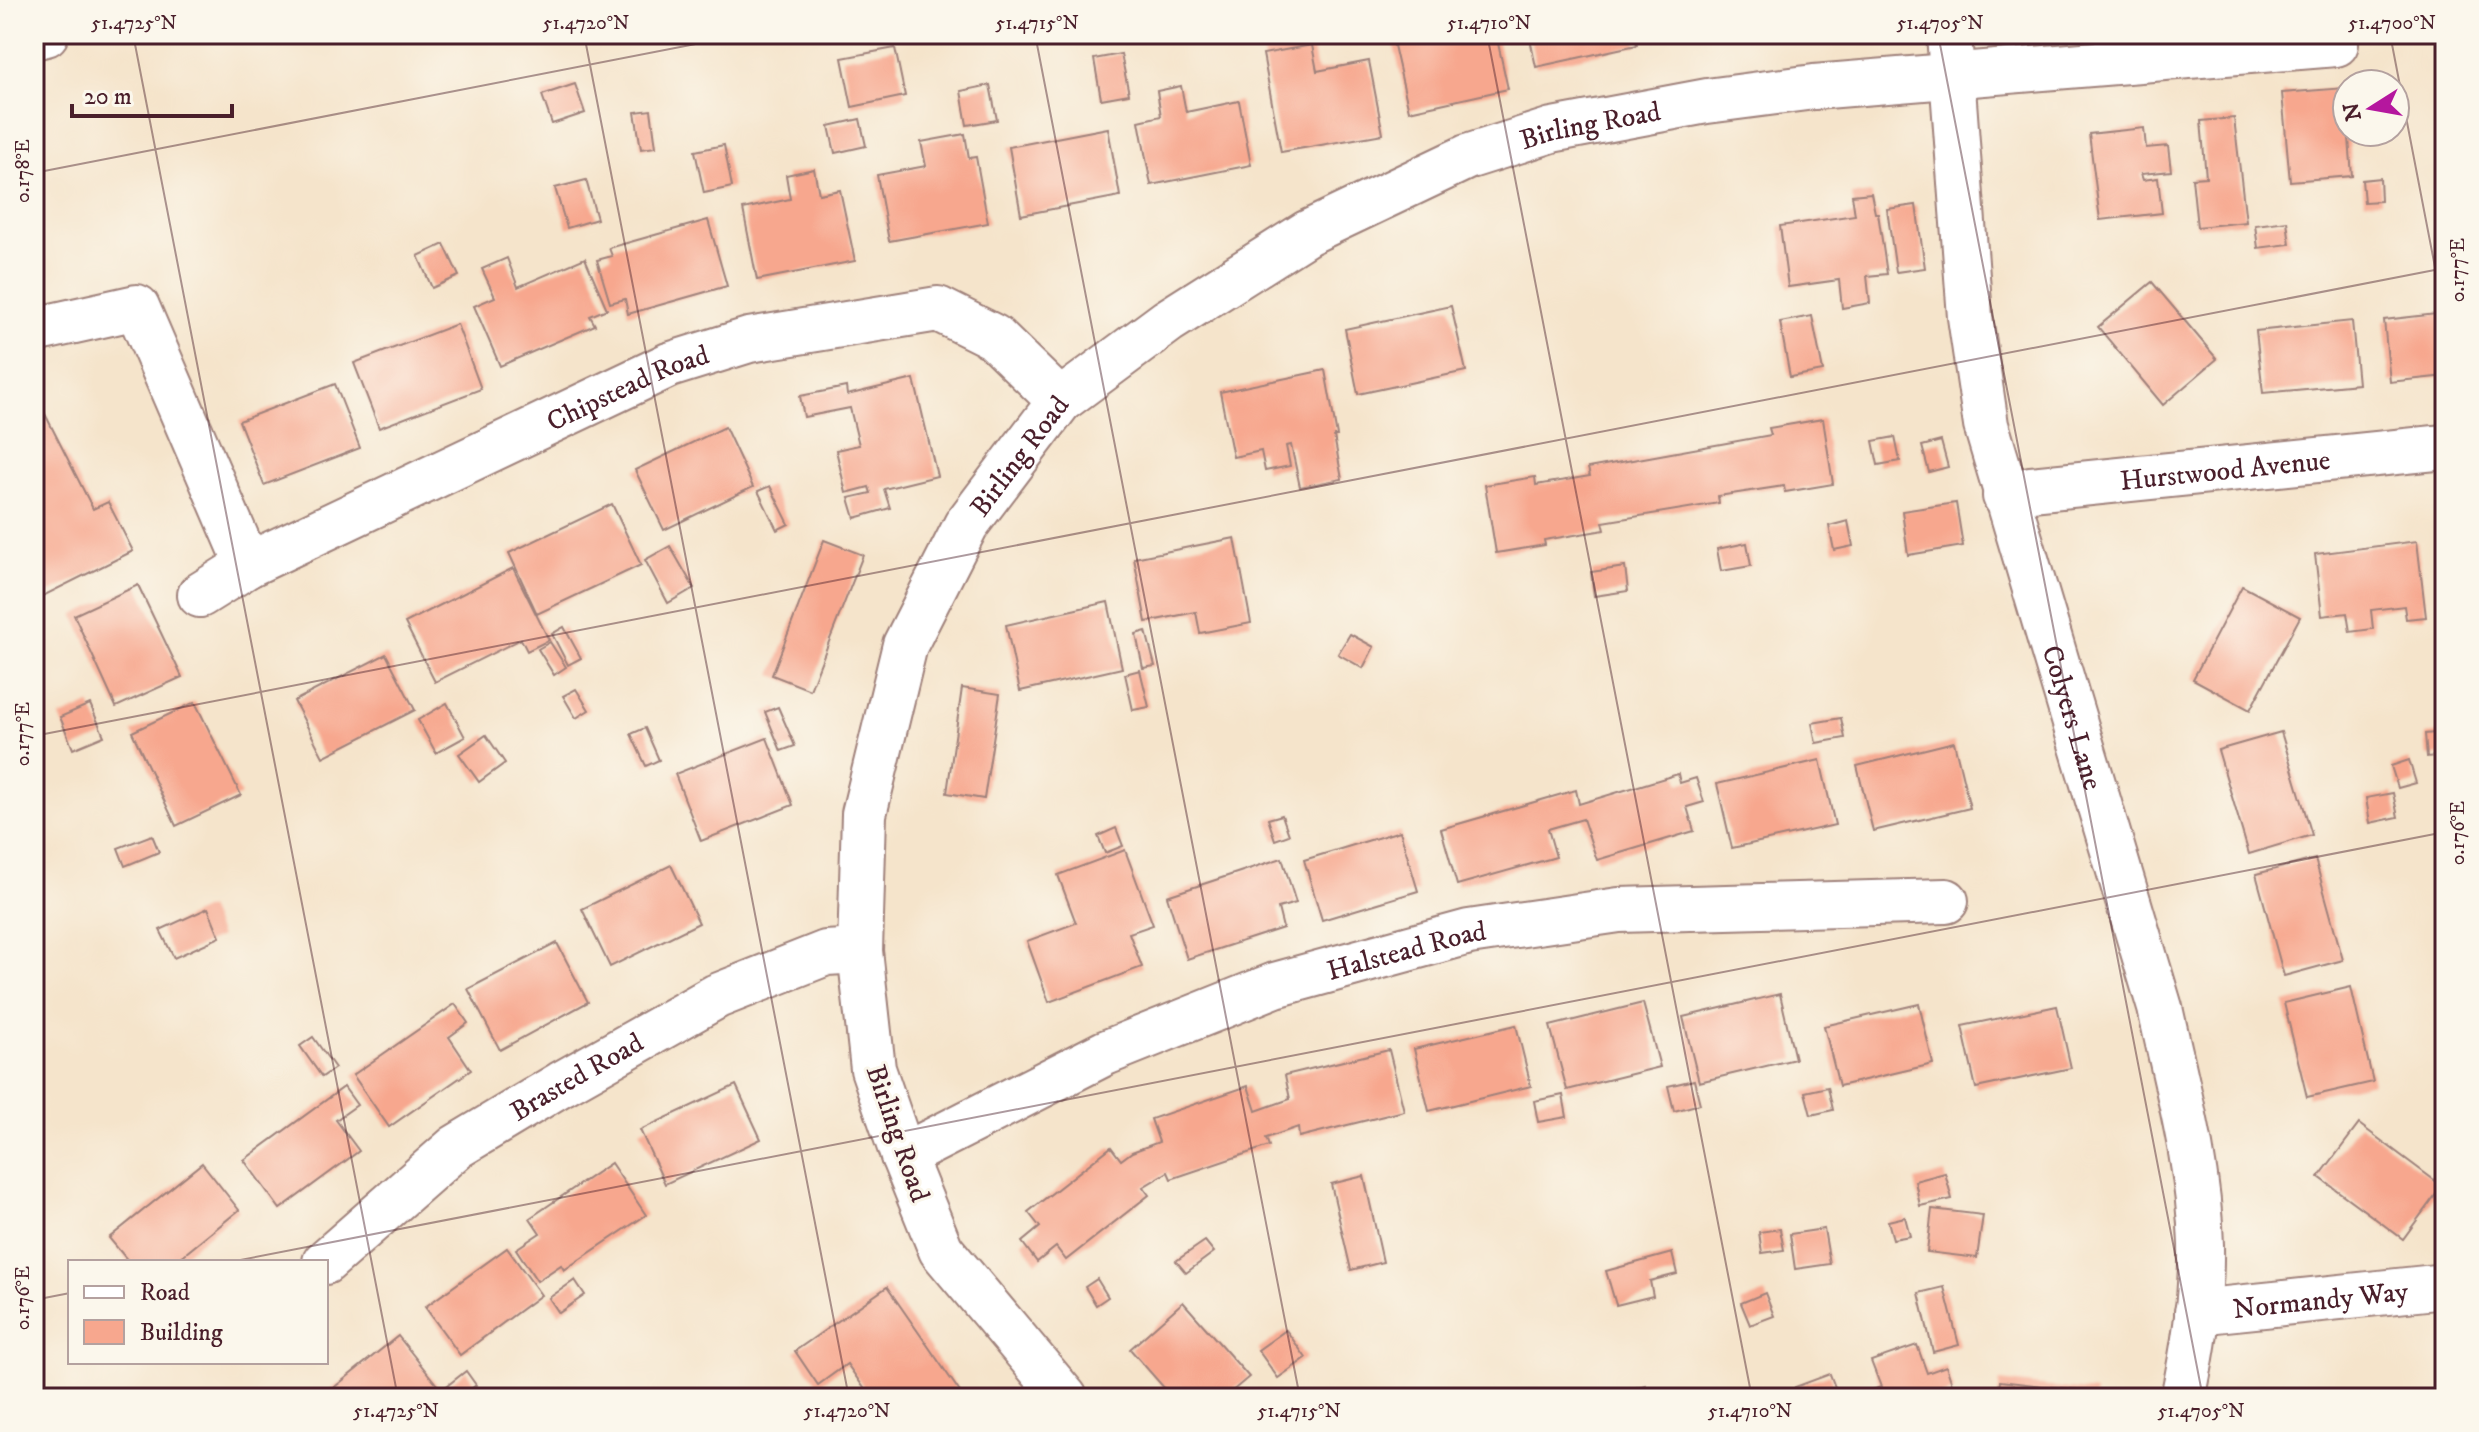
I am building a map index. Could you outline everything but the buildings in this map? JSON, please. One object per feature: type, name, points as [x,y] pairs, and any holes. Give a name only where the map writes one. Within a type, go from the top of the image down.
[{"type":"street","points":[[34,37],[46,34]]},
{"type":"street","name":"Birling Road","points":[[1065,1398],[941,1250],[903,1156],[873,1069],[860,951],[864,814],[905,645],[966,525],[1060,401],[1168,321],[1307,233],[1467,157],[1552,130],[1707,101],[1814,87],[1950,54],[2336,44]]},
{"type":"street","name":"Colyers Lane","points":[[1950,54],[1970,317],[1986,425],[2160,1008],[2197,1192],[2201,1247],[2197,1312],[2183,1398]]},
{"type":"street","points":[[34,330],[137,307],[248,565]]},
{"type":"street","name":"Chipstead Road","points":[[200,595],[248,565],[669,365],[749,340],[938,309],[994,337],[1060,401]]},
{"type":"street","name":"Hurstwood Avenue","points":[[2005,496],[2031,489],[2445,447]]},
{"type":"street","name":"Halstead Road","points":[[903,1156],[1105,1053],[1275,985],[1469,932],[1619,910],[1946,901]]},
{"type":"street","name":"Brasted Road","points":[[327,1260],[456,1147],[561,1084],[717,996],[826,953],[860,951]]},
{"type":"street","name":"Normandy Way","points":[[2197,1312],[2445,1286]]}]
